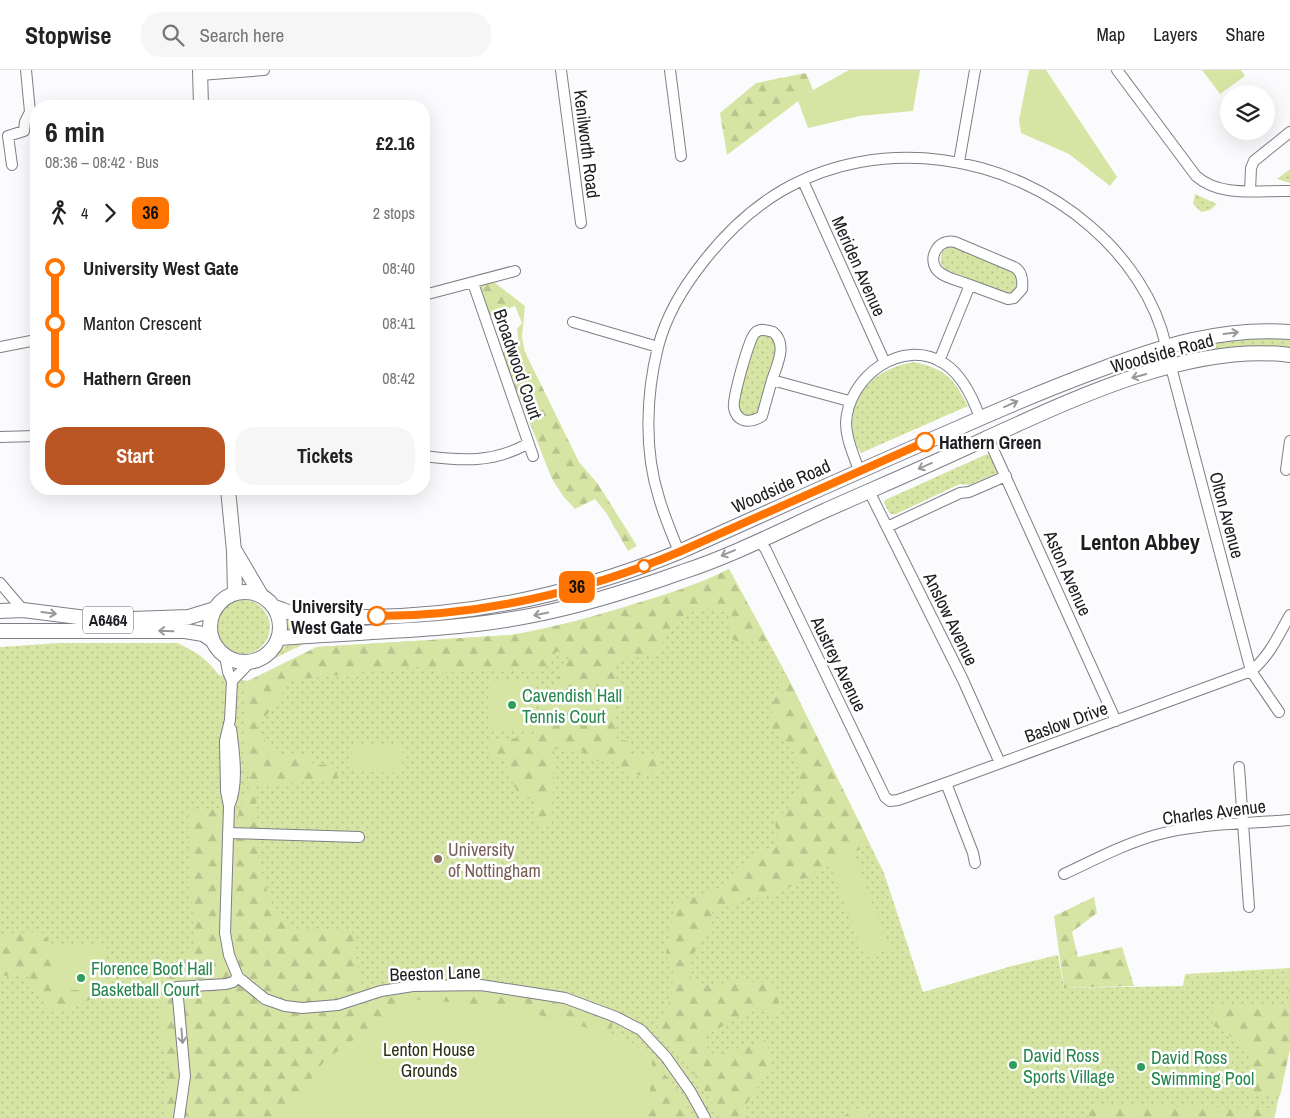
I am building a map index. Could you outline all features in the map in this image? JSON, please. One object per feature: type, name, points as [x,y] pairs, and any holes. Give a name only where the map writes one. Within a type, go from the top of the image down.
[{"type":"main road","points":[[200,72],[201,100]]},
{"type":"main road","name":"Woodside Road","points":[[274,607],[304,616],[380,616],[446,612],[501,605],[593,583],[679,552],[1042,391],[1166,346],[1234,333],[1290,332]]},
{"type":"main road","name":"Woodside Road","points":[[279,638],[452,627],[529,616],[598,600],[687,571],[1054,408],[1124,381],[1202,359],[1255,353],[1290,356]]},
{"type":"main road","points":[[860,471],[869,491]]},
{"type":"main road","points":[[230,495],[235,593]]},
{"type":"main road","points":[[234,551],[260,595],[274,607],[280,622],[279,638],[270,653],[261,659],[250,662],[235,661],[225,656],[212,640],[210,627],[215,609],[224,599],[235,593],[248,592],[260,595]]},
{"type":"main road","points":[[679,552],[687,571]]},
{"type":"main road","name":"A6464","points":[[0,611],[22,610],[102,620],[189,618],[215,609]]},
{"type":"main road","name":"A6464","points":[[0,631],[185,631],[202,634],[212,640]]},
{"type":"street","points":[[12,165],[8,136],[24,132],[25,122],[30,112],[26,70]]},
{"type":"street","points":[[200,72],[264,70]]},
{"type":"street","name":"Kenilworth Road","points":[[562,70],[580,223]]},
{"type":"street","points":[[670,70],[681,156]]},
{"type":"street","points":[[959,162],[975,70]]},
{"type":"street","points":[[1117,70],[1196,176],[1208,185],[1221,189],[1290,191]]},
{"type":"street","points":[[1250,191],[1251,168],[1254,162],[1290,132]]},
{"type":"street","points":[[679,552],[659,498],[650,442],[649,413],[658,347],[683,291],[713,249],[756,208],[785,189],[803,181],[835,169],[869,161],[914,158],[959,162],[1016,179],[1043,192],[1065,206],[1097,232],[1120,255],[1141,286],[1157,318],[1166,346]]},
{"type":"street","name":"Meriden Avenue","points":[[803,181],[884,364]]},
{"type":"street","points":[[947,241],[955,242],[1018,269],[1022,277],[1022,289],[1014,298],[1008,299],[970,286],[940,273],[936,268],[934,255],[939,245],[947,241]]},
{"type":"street","points":[[430,294],[515,270]]},
{"type":"street","name":"Broadwood Court","points":[[473,283],[532,456]]},
{"type":"street","points":[[939,361],[970,286]]},
{"type":"street","points":[[572,322],[658,347]]},
{"type":"street","points":[[756,331],[773,332],[778,336],[781,345],[772,380],[762,416],[753,421],[740,418],[735,413],[733,402],[750,340],[756,331]]},
{"type":"street","points":[[0,347],[30,341]]},
{"type":"street","points":[[860,471],[848,438],[846,422],[850,402],[862,380],[871,371],[884,364],[898,358],[914,355],[939,361],[955,373],[967,388],[980,418]]},
{"type":"street","name":"Olton Avenue","points":[[1171,367],[1251,671],[1279,712]]},
{"type":"street","points":[[772,380],[850,402]]},
{"type":"street","points":[[0,436],[30,436]]},
{"type":"street","name":"Aston Avenue","points":[[988,438],[1116,721]]},
{"type":"street","points":[[1286,470],[1290,441]]},
{"type":"street","points":[[430,457],[454,460],[477,460],[513,452],[528,444]]},
{"type":"street","points":[[888,527],[960,493],[969,492],[1006,476]]},
{"type":"street","name":"Anslow Avenue","points":[[869,491],[963,680],[1000,763]]},
{"type":"street","name":"Austrey Avenue","points":[[759,540],[766,550],[885,797],[890,801]]},
{"type":"street","points":[[0,582],[22,610]]},
{"type":"street","points":[[1251,671],[1267,655],[1290,614]]},
{"type":"street","points":[[225,656],[232,681],[230,720],[225,741],[226,791],[230,802]]},
{"type":"street","points":[[232,681],[250,662]]},
{"type":"street","name":"Baslow Drive","points":[[890,801],[946,783],[1251,671]]},
{"type":"street","points":[[179,1118],[185,1076],[177,987],[226,984],[238,977],[229,955],[225,933],[228,833],[230,802],[235,777],[230,720]]},
{"type":"street","points":[[1239,767],[1249,908]]},
{"type":"street","points":[[946,783],[973,854],[974,863]]},
{"type":"street","name":"Charles Avenue","points":[[1064,874],[1085,859],[1158,834],[1186,829],[1290,820]]},
{"type":"street","points":[[228,833],[359,837]]},
{"type":"street","name":"Beeston Lane","points":[[238,977],[265,998],[285,1006],[302,1008],[338,1004],[380,991],[412,986],[481,985],[566,998],[616,1017],[641,1030],[666,1057],[690,1091],[705,1118]]},
{"type":"green space","points":[[849,70],[920,70],[913,111],[860,116],[808,128],[798,101],[813,90]]},
{"type":"green space","points":[[1029,70],[1046,70],[1117,177],[1110,186],[1069,154],[1021,133],[1019,120]]},
{"type":"green space","points":[[1202,70],[1241,70],[1245,76],[1232,85],[1220,85],[1220,94]]},
{"type":"green space","points":[[806,73],[813,90],[727,155],[720,113],[756,83]]},
{"type":"green space","points":[[1290,169],[1290,183],[1277,179]]},
{"type":"green space","points":[[1195,194],[1217,204],[1210,210],[1201,212],[1193,204]]},
{"type":"green space","points":[[952,245],[1014,272],[1017,277],[1016,289],[1011,294],[1003,294],[945,269],[941,264],[941,255],[946,248]]},
{"type":"green space","points":[[494,282],[525,306],[522,337],[525,352],[579,462],[598,484],[637,546],[628,551],[607,514],[595,499],[575,509],[563,496],[552,479],[502,353],[519,345],[517,329],[522,323],[515,306],[489,316],[479,287]]},
{"type":"green space","points":[[763,334],[773,336],[778,349],[758,413],[745,416],[741,414],[736,403],[756,337]]},
{"type":"green space","points":[[1227,337],[1290,337],[1290,349],[1248,347],[1180,356],[1178,347]]},
{"type":"green space","points":[[914,362],[934,368],[947,376],[958,388],[968,406],[861,453],[854,437],[852,420],[860,395],[876,377],[900,365]]},
{"type":"green space","points":[[987,454],[993,456],[997,473],[969,485],[960,484],[896,514],[890,514],[884,503],[885,500]]},
{"type":"green space","name":"University of Nottingham","points":[[729,569],[786,674],[884,873],[923,992],[1012,966],[1058,955],[1064,988],[1183,986],[1185,974],[1290,968],[1290,1049],[1274,1118],[0,1118],[0,647],[59,643],[178,643],[198,654],[219,675],[248,681],[317,647],[511,635],[587,618],[693,585]]},
{"type":"green space","points":[[729,569],[768,641],[737,642],[728,636],[732,613],[691,608],[671,627],[658,652],[615,660],[616,739],[629,741],[632,756],[658,754],[661,759],[661,768],[647,775],[633,774],[622,772],[621,763],[586,760],[583,751],[554,749],[552,824],[536,824],[536,798],[521,799],[508,774],[506,760],[486,755],[491,741],[534,736],[542,705],[569,658],[557,651],[544,669],[436,673],[423,666],[292,680],[256,730],[279,757],[311,755],[313,765],[336,764],[338,780],[256,785],[258,860],[273,912],[291,930],[352,930],[363,1004],[414,991],[447,988],[522,997],[571,1006],[613,1021],[611,1034],[508,1007],[325,1060],[284,1118],[163,1118],[170,1066],[161,1044],[162,995],[168,980],[194,942],[188,812],[220,808],[225,821],[238,822],[239,807],[251,787],[244,754],[246,689],[248,681],[317,647],[511,635],[587,618],[693,585]]},
{"type":"green space","points":[[238,600],[248,600],[258,604],[266,612],[270,627],[266,642],[258,650],[248,654],[238,654],[228,650],[220,642],[216,632],[216,622],[220,612],[228,604]]},
{"type":"green space","points":[[284,616],[310,622],[309,631],[286,632]]},
{"type":"green space","points":[[291,643],[306,643],[271,660],[280,649]]},
{"type":"green space","points":[[786,674],[870,844],[829,863],[795,885],[768,895],[713,910],[709,929],[690,960],[691,981],[712,986],[734,981],[774,983],[778,991],[780,1017],[755,1007],[702,1038],[712,1057],[766,1040],[772,1065],[743,1109],[746,1118],[721,1118],[692,1070],[655,1031],[663,1020],[672,992],[673,969],[666,953],[673,919],[674,899],[699,897],[726,885],[734,871],[760,850],[779,847],[775,818],[788,809],[788,799],[802,792],[796,752],[771,728],[773,702]]},
{"type":"green space","name":"Cavendish Hall Tennis Court","points":[[535,679],[534,729],[488,729],[489,681]]},
{"type":"green space","points":[[352,744],[403,746],[402,773],[351,771]]},
{"type":"green space","points":[[853,853],[890,949],[865,958],[829,863]]},
{"type":"green space","points":[[1094,897],[1097,913],[1072,932],[1078,957],[1122,947],[1134,986],[1064,988],[1054,916]]},
{"type":"green space","points":[[42,932],[54,947],[57,991],[106,988],[91,999],[71,1009],[48,1010],[27,975],[0,976],[0,934]]},
{"type":"green space","points":[[104,943],[106,988],[57,991],[54,947]]},
{"type":"green space","points":[[1286,968],[1290,968],[1290,1049],[1280,1096],[1248,1096],[1251,1054],[1220,1028],[1213,1026],[1212,1005],[1289,1004]]},
{"type":"green space","name":"Lenton House Grounds","points":[[412,999],[508,1007],[627,1039],[652,1058],[648,1118],[284,1118],[325,1060]]},
{"type":"green space","points":[[652,1058],[676,1089],[694,1118],[648,1118]]},
{"type":"green space","points":[[1089,1106],[1277,1108],[1274,1118],[1089,1118]]},
{"type":"green space","points":[[856,1108],[869,1113],[871,1118],[844,1118],[848,1112]]},
{"type":"bus line","name":"36","points":[[377,616],[446,612],[501,605],[593,583],[679,552],[925,442]]},
{"type":"place","name":"Hathern Green","points":[[925,442]]},
{"type":"place","name":"University West Gate","points":[[377,616]]},
{"type":"place","name":"Cavendish Hall Tennis Court","points":[[512,705]]},
{"type":"place","name":"University of Nottingham","points":[[438,859]]},
{"type":"place","name":"Florence Boot Hall Basketball Court","points":[[81,978]]},
{"type":"place","name":"David Ross Sports Village","points":[[1013,1065]]},
{"type":"place","name":"David Ross Swimming Pool","points":[[1141,1067]]},
{"type":"district","name":"Lenton Abbey","points":[[1140,542]]}]
